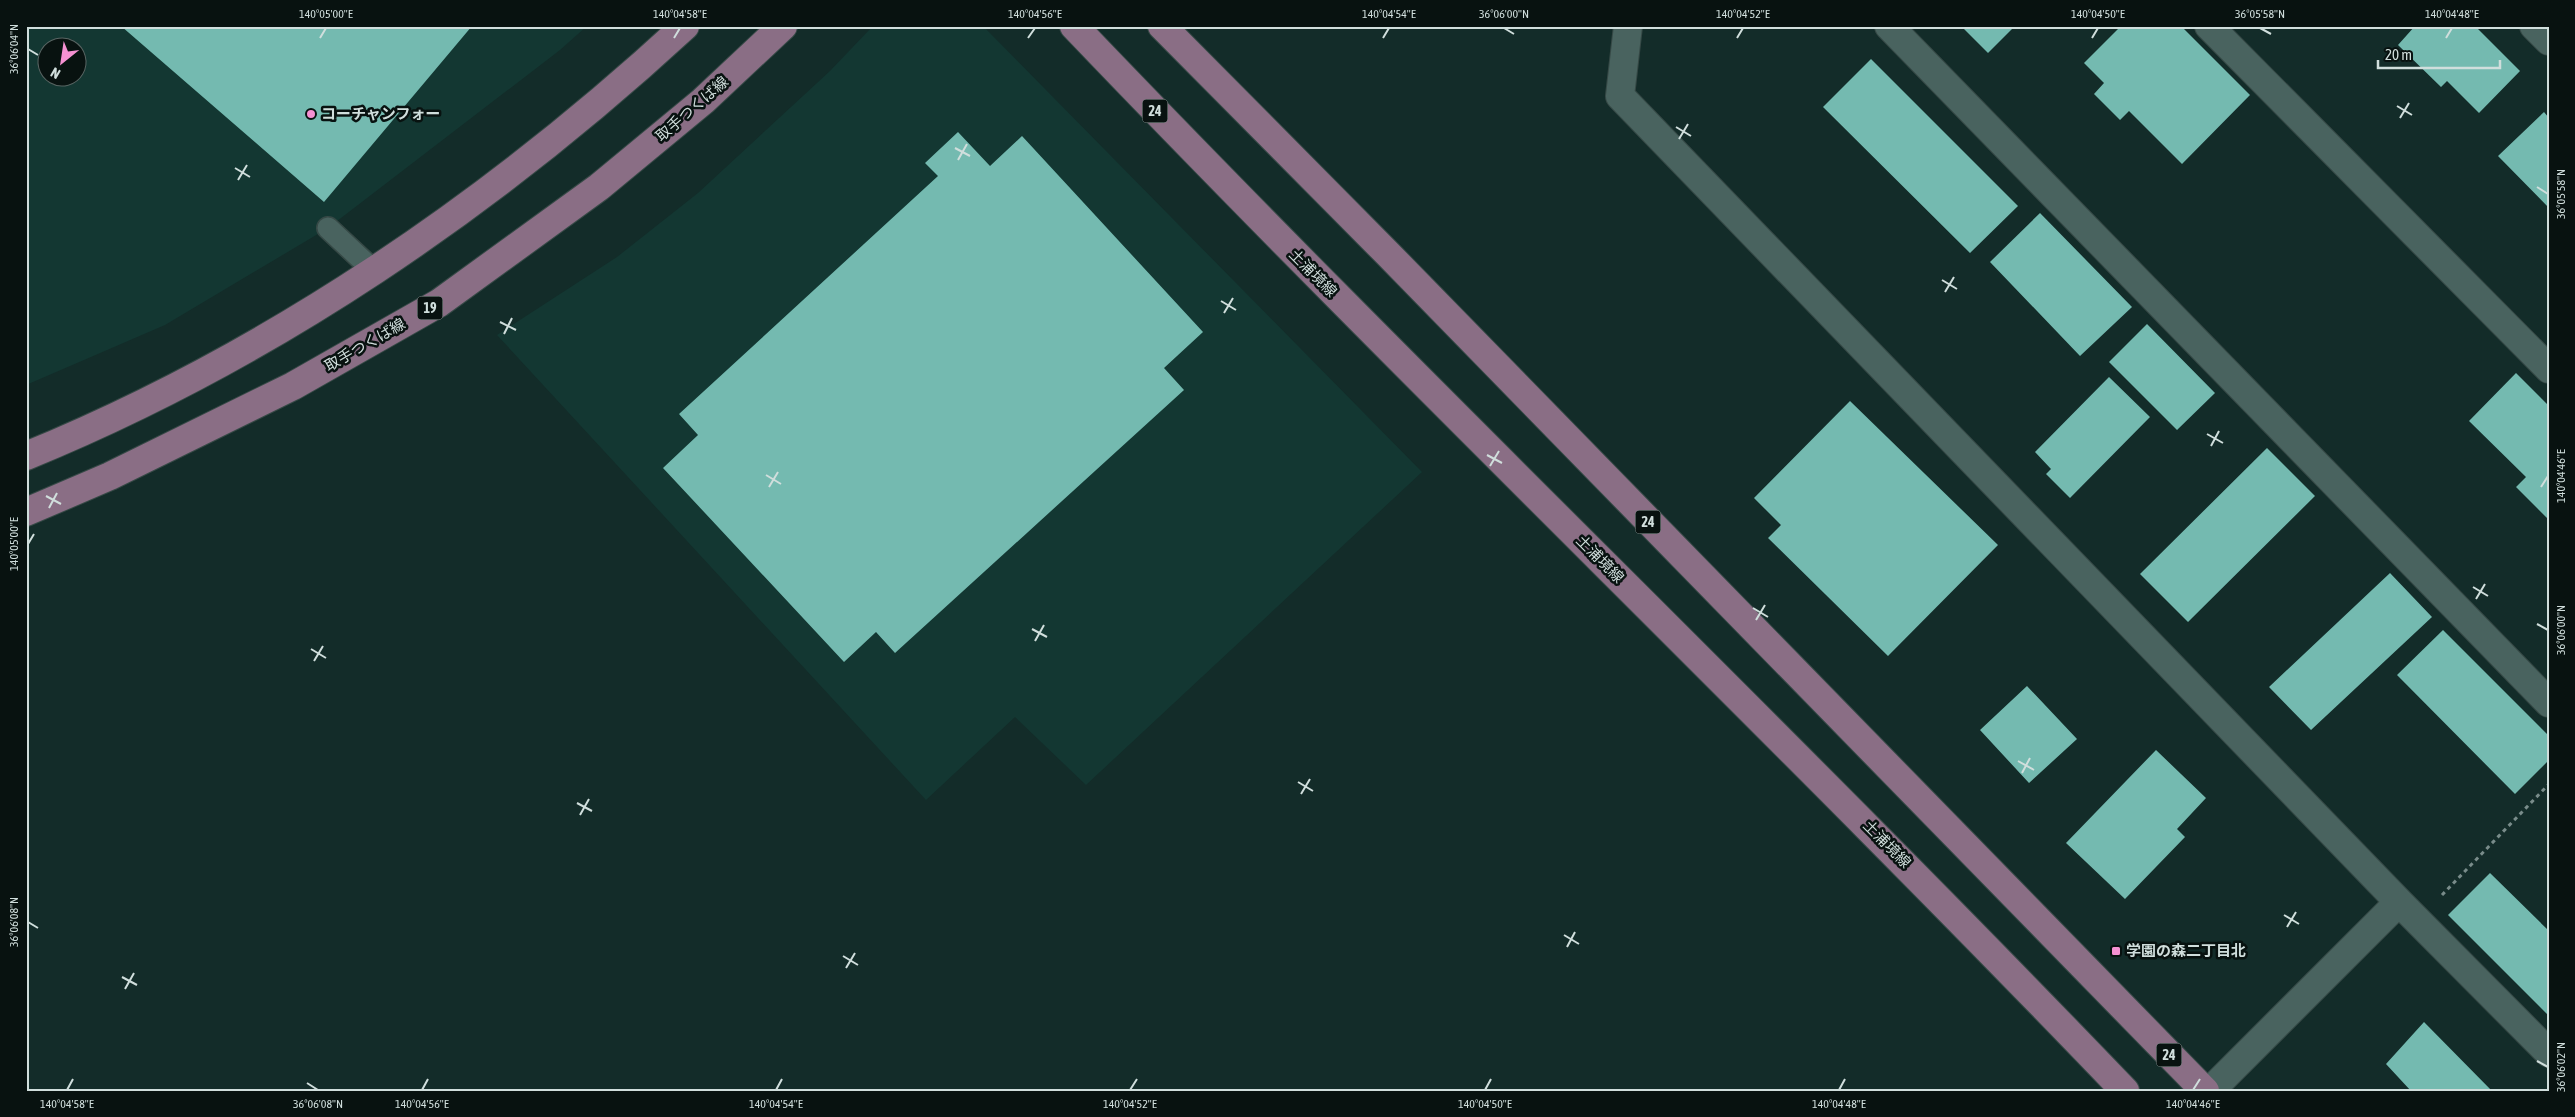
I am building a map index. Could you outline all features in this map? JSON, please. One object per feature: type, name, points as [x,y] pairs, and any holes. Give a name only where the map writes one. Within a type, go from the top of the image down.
[{"type":"main road","points":[[26,456],[90,430],[264,339],[398,256],[553,140],[685,26]]},
{"type":"main road","name":"取手つくば線","points":[[26,512],[110,476],[292,386],[439,303],[599,187],[703,102],[784,26]]},
{"type":"main road","name":"土浦境線","points":[[1074,26],[1346,307],[1947,904],[2126,1091]]},
{"type":"main road","name":"24","points":[[1162,26],[1387,253],[2205,1091]]},
{"type":"street","points":[[1628,26],[1620,96],[2408,911],[2549,1053]]},
{"type":"street","points":[[1889,26],[2549,703]]},
{"type":"street","points":[[2209,26],[2549,368]]},
{"type":"street","points":[[2534,26],[2549,42]]},
{"type":"street","points":[[2210,1091],[2408,911]]},
{"type":"lane","points":[[328,228],[374,271]]},
{"type":"path","points":[[2408,911],[2549,784]]},
{"type":"shaded area","points":[[26,26],[587,26],[560,50],[328,228],[165,325],[26,385]]},
{"type":"shaded area","points":[[983,26],[1422,472],[1086,785],[1015,717],[926,800],[497,335],[617,257],[698,193],[830,71],[872,27]]},
{"type":"building","name":"コーチャンフォー","points":[[121,26],[472,26],[324,202]]},
{"type":"building","points":[[1961,26],[2015,26],[1988,53]]},
{"type":"building","points":[[2121,26],[2181,26],[2250,95],[2182,164],[2129,111],[2120,120],[2094,94],[2104,83],[2084,63]]},
{"type":"building","points":[[2415,26],[2475,26],[2520,71],[2479,113],[2447,81],[2441,87],[2398,45]]},
{"type":"building","points":[[1871,59],[2018,206],[1970,253],[1823,107]]},
{"type":"building","points":[[2544,112],[2549,118],[2549,208],[2498,156]]},
{"type":"building","points":[[958,132],[990,166],[1022,136],[1203,332],[1164,368],[1184,390],[895,653],[876,632],[844,662],[663,468],[698,435],[679,414],[938,176],[925,163]]},
{"type":"building","points":[[2040,213],[2132,307],[2080,356],[1990,262]]},
{"type":"building","points":[[2147,324],[2215,393],[2177,430],[2109,362]]},
{"type":"building","points":[[2516,373],[2549,406],[2547,518],[2516,487],[2526,477],[2469,421]]},
{"type":"building","points":[[2109,377],[2150,417],[2070,498],[2046,474],[2051,469],[2035,452]]},
{"type":"building","points":[[1850,401],[1998,545],[1888,656],[1768,538],[1781,525],[1754,498]]},
{"type":"building","points":[[2267,448],[2315,496],[2188,622],[2140,574]]},
{"type":"building","points":[[2390,573],[2432,617],[2311,730],[2269,687]]},
{"type":"building","points":[[2443,630],[2549,736],[2549,760],[2515,794],[2397,675]]},
{"type":"building","points":[[2027,686],[2077,739],[2029,783],[1980,730]]},
{"type":"building","points":[[2156,750],[2206,798],[2177,829],[2185,837],[2125,899],[2066,843]]},
{"type":"building","points":[[2490,873],[2549,931],[2547,1014],[2448,915]]},
{"type":"building","points":[[2424,1022],[2492,1091],[2411,1091],[2386,1064]]},
{"type":"place","name":"コーチャンフォー","points":[[311,114]]},
{"type":"place","name":"学園の森二丁目北","points":[[2116,951]]}]
